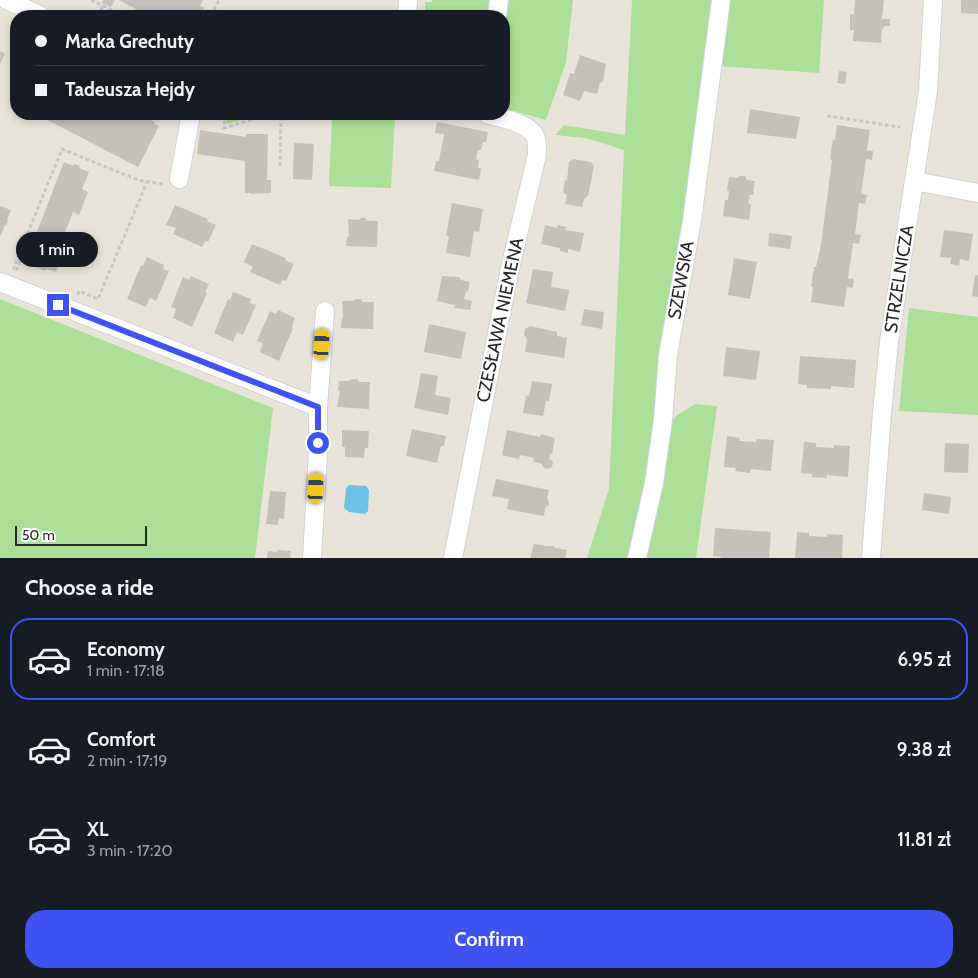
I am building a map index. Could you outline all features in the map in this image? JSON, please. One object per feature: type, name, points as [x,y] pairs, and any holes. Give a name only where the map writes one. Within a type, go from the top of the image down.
[{"type":"street","points":[[7,0],[28,10]]},
{"type":"street","name":"SZEWSKA","points":[[637,558],[654,484],[663,420],[668,355],[692,221],[721,0]]},
{"type":"street","name":"STRZELNICZA","points":[[871,558],[889,342],[928,91],[933,0]]},
{"type":"street","points":[[179,179],[190,120]]},
{"type":"street","name":"CZESŁAWA NIEMENA","points":[[453,558],[510,268],[537,154],[536,138],[530,130],[510,120]]},
{"type":"street","points":[[914,181],[978,194]]},
{"type":"street","points":[[0,282],[318,407]]},
{"type":"street","points":[[312,558],[318,453],[318,407],[325,310]]},
{"type":"path","points":[[91,0],[111,10]]},
{"type":"path","points":[[101,10],[103,6]]},
{"type":"path","points":[[827,116],[900,127]]},
{"type":"path","points":[[225,120],[224,128],[250,120]]},
{"type":"path","points":[[280,166],[281,120]]},
{"type":"path","points":[[14,268],[62,149],[147,182],[98,299],[80,291],[76,300]]},
{"type":"green space","points":[[432,0],[494,0],[493,10],[425,10],[425,2],[432,2]]},
{"type":"green space","points":[[507,0],[573,0],[566,62],[546,120],[510,110],[510,10],[505,10]]},
{"type":"green space","points":[[632,0],[718,0],[654,415],[643,499],[631,558],[587,558],[609,489],[624,150],[586,138],[555,135],[564,125],[625,135]]},
{"type":"green space","points":[[725,0],[824,0],[819,73],[717,66]]},
{"type":"green space","points":[[227,120],[241,120],[227,124]]},
{"type":"green space","points":[[332,120],[395,120],[391,188],[329,186]]},
{"type":"green space","points":[[0,299],[273,408],[255,558],[0,558]]},
{"type":"green space","points":[[909,308],[978,317],[978,415],[899,411]]},
{"type":"green space","points":[[695,404],[717,406],[696,558],[642,558],[669,426],[676,416]]},
{"type":"water","points":[[349,485],[366,486],[369,490],[368,511],[365,514],[349,512],[344,508],[346,488]]},
{"type":"building","points":[[103,0],[115,0],[111,7],[102,3]]},
{"type":"building","points":[[119,0],[203,0],[200,6],[204,8],[203,10],[136,9]]},
{"type":"building","points":[[855,0],[884,0],[882,19],[890,19],[890,26],[882,28],[881,43],[853,41],[854,30],[850,30],[850,14],[854,15]]},
{"type":"building","points":[[961,0],[978,0],[978,14],[961,13]]},
{"type":"building","points":[[0,51],[5,54],[0,64]]},
{"type":"building","points":[[580,55],[606,64],[603,82],[600,83],[597,94],[584,91],[580,101],[563,95],[570,73],[574,74]]},
{"type":"building","points":[[839,71],[847,72],[845,84],[837,83]]},
{"type":"building","points":[[750,109],[800,117],[796,139],[747,133]]},
{"type":"building","points":[[48,120],[151,120],[155,122],[154,124],[159,126],[138,167]]},
{"type":"building","points":[[437,122],[488,132],[486,142],[483,142],[481,150],[478,150],[476,159],[479,160],[478,168],[481,169],[479,180],[434,171],[436,161],[439,161],[444,134],[435,133]]},
{"type":"building","points":[[837,125],[870,130],[867,150],[873,151],[872,160],[866,159],[861,194],[867,195],[865,204],[859,203],[855,234],[861,235],[859,244],[853,243],[848,278],[854,279],[853,288],[847,287],[844,307],[811,302],[813,287],[811,287],[814,267],[816,267],[821,245],[832,160],[830,159]]},
{"type":"building","points":[[200,130],[246,137],[246,134],[268,134],[267,180],[271,180],[271,193],[245,193],[245,161],[197,154]]},
{"type":"building","points":[[294,143],[314,144],[312,180],[293,179]]},
{"type":"building","points":[[573,159],[591,162],[594,166],[588,196],[584,199],[582,207],[565,204],[567,195],[563,192],[565,180],[567,181],[569,162]]},
{"type":"building","points":[[64,162],[73,166],[74,164],[80,166],[79,168],[89,172],[82,189],[88,192],[79,215],[73,212],[59,247],[65,250],[56,272],[46,269],[45,271],[33,266],[34,263],[26,260]]},
{"type":"building","points":[[745,176],[747,180],[755,181],[753,195],[750,195],[748,204],[751,204],[749,220],[723,216],[725,200],[728,200],[729,177],[737,178]]},
{"type":"building","points":[[452,203],[483,209],[479,232],[474,231],[470,257],[446,253],[449,236],[446,236]]},
{"type":"building","points":[[175,205],[208,219],[207,221],[216,225],[208,242],[205,241],[202,247],[173,234],[176,228],[166,225]]},
{"type":"building","points":[[0,206],[11,210],[0,237]]},
{"type":"building","points":[[365,218],[368,221],[378,221],[377,247],[346,246],[347,236],[349,237],[348,219],[359,220]]},
{"type":"building","points":[[545,225],[557,228],[558,225],[566,227],[565,230],[584,233],[580,252],[568,249],[568,253],[560,251],[560,248],[541,244]]},
{"type":"building","points":[[944,230],[973,234],[969,261],[960,259],[959,266],[950,264],[951,258],[940,257]]},
{"type":"building","points":[[769,233],[792,236],[790,249],[768,246]]},
{"type":"building","points":[[252,244],[286,258],[285,260],[294,264],[286,281],[282,280],[280,285],[250,272],[253,267],[244,262]]},
{"type":"building","points":[[147,257],[164,265],[163,269],[169,271],[156,301],[150,298],[146,307],[127,299],[141,265],[143,266]]},
{"type":"building","points":[[734,258],[757,262],[750,299],[728,295]]},
{"type":"building","points":[[533,269],[553,272],[551,287],[569,290],[565,311],[526,303]]},
{"type":"building","points":[[975,275],[978,275],[978,297],[972,296]]},
{"type":"building","points":[[191,276],[209,284],[192,327],[173,318],[176,309],[171,307],[183,277],[189,280]]},
{"type":"building","points":[[442,276],[459,277],[461,280],[470,282],[464,299],[472,301],[470,310],[454,308],[455,305],[437,301]]},
{"type":"building","points":[[233,292],[251,299],[250,303],[256,305],[243,335],[237,332],[233,342],[214,333],[228,299],[230,300]]},
{"type":"building","points":[[360,299],[363,302],[374,302],[373,329],[341,328],[343,318],[342,301],[353,301]]},
{"type":"building","points":[[584,309],[604,312],[602,329],[581,325]]},
{"type":"building","points":[[278,310],[295,318],[293,328],[279,361],[260,352],[263,343],[257,341],[270,311],[276,314]]},
{"type":"building","points":[[429,324],[466,332],[461,359],[424,352]]},
{"type":"building","points":[[530,326],[557,332],[557,336],[567,338],[564,358],[525,352],[527,339],[524,335],[525,329]]},
{"type":"building","points":[[726,347],[760,351],[756,380],[723,376]]},
{"type":"building","points":[[800,356],[856,360],[854,388],[831,386],[831,389],[807,388],[807,385],[798,384]]},
{"type":"building","points":[[421,373],[438,376],[435,395],[451,398],[448,415],[414,408]]},
{"type":"building","points":[[357,379],[359,382],[370,382],[369,409],[337,407],[340,391],[338,391],[339,381],[349,381]]},
{"type":"building","points":[[532,381],[552,384],[549,401],[546,401],[543,416],[523,413],[526,395],[529,396]]},
{"type":"building","points":[[412,429],[446,436],[444,446],[441,446],[437,463],[406,456]]},
{"type":"building","points":[[342,430],[369,431],[368,448],[365,448],[364,458],[345,457],[345,447],[342,447]]},
{"type":"building","points":[[507,430],[540,437],[541,434],[555,438],[552,454],[550,453],[549,458],[553,462],[552,467],[544,468],[541,463],[533,462],[534,458],[520,455],[519,459],[502,455]]},
{"type":"building","points":[[727,436],[740,438],[739,441],[774,440],[771,471],[750,469],[750,473],[735,471],[736,468],[724,467]]},
{"type":"building","points":[[804,442],[816,443],[816,447],[834,448],[834,445],[850,446],[848,477],[827,475],[827,478],[812,477],[812,474],[801,473]]},
{"type":"building","points":[[945,443],[969,444],[968,473],[944,472]]},
{"type":"building","points":[[496,479],[549,490],[547,498],[549,505],[545,508],[544,516],[507,509],[509,499],[492,496]]},
{"type":"building","points":[[270,491],[286,492],[284,519],[279,518],[278,525],[266,524]]},
{"type":"building","points":[[924,493],[951,497],[949,514],[922,510]]},
{"type":"building","points":[[715,528],[771,532],[769,558],[721,558],[713,556]]},
{"type":"building","points":[[797,532],[809,533],[809,536],[827,537],[827,534],[843,535],[842,558],[795,558]]},
{"type":"building","points":[[534,544],[554,546],[555,548],[567,550],[565,558],[530,558]]},
{"type":"building","points":[[277,550],[291,551],[290,558],[267,558],[268,551],[277,552]]},
{"type":"route","points":[[58,305],[318,407],[318,443]]}]
